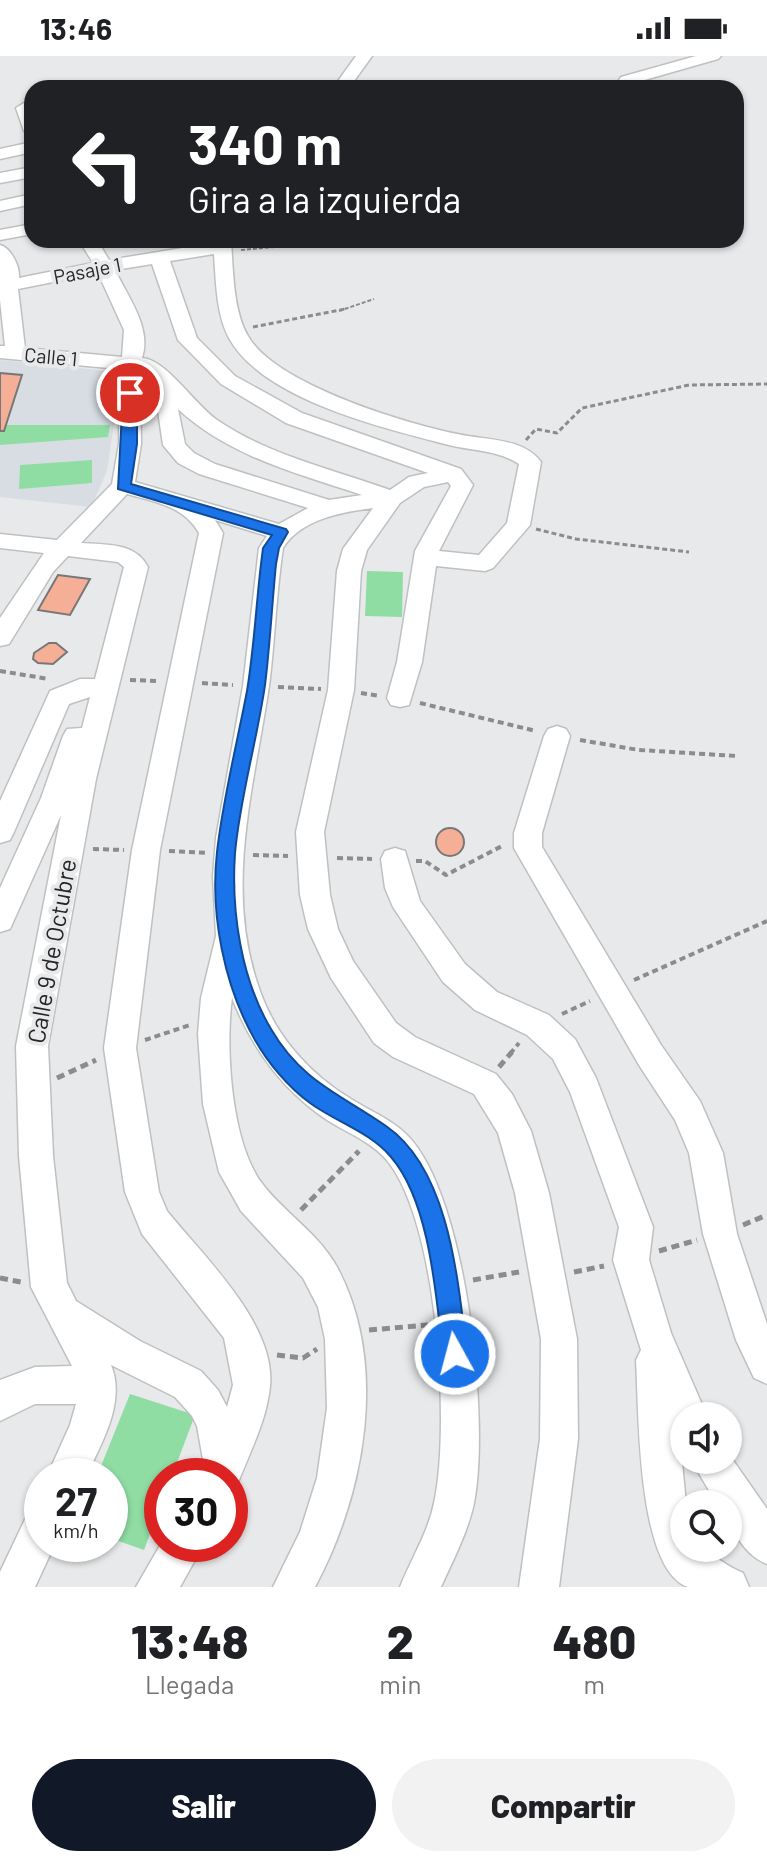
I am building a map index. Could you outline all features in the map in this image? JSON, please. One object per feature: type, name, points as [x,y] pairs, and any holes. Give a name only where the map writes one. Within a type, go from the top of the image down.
[{"type":"street","points":[[347,80],[364,56]]},
{"type":"street","points":[[627,80],[713,56]]},
{"type":"street","points":[[0,154],[24,149]]},
{"type":"street","points":[[0,178],[24,174]]},
{"type":"street","points":[[0,206],[24,201]]},
{"type":"street","points":[[0,235],[24,230]]},
{"type":"street","points":[[93,248],[134,330],[140,364],[167,404],[174,445],[186,458],[207,469],[328,507]]},
{"type":"street","name":"Pasaje 1","points":[[4,287],[209,248]]},
{"type":"street","points":[[222,248],[236,331],[250,353],[277,374],[347,408],[460,441],[516,451],[530,462],[518,525],[485,563],[426,557]]},
{"type":"street","points":[[0,251],[10,271],[4,287],[8,352]]},
{"type":"street","points":[[159,256],[188,340],[228,380],[294,418],[453,474],[462,485],[459,498],[429,546],[416,600],[409,671],[400,698]]},
{"type":"street","name":"Calle 1","points":[[8,352],[140,364]]},
{"type":"street","points":[[1,636],[44,567],[123,486],[140,364]]},
{"type":"street","points":[[140,364],[217,430],[281,459],[392,498]]},
{"type":"street","points":[[453,474],[417,482],[392,498],[355,549],[349,571],[341,690],[310,832],[311,857],[323,929],[342,969],[385,1033],[404,1047],[485,1084],[514,1131],[532,1193],[559,1339],[559,1439],[539,1587]]},
{"type":"street","points":[[123,486],[281,532]]},
{"type":"street","points":[[293,1587],[318,1538],[339,1471],[346,1401],[343,1332],[324,1279],[294,1239],[244,1187],[228,1149],[219,1093],[214,1017],[229,936],[226,853],[256,686],[271,548],[281,532],[328,507],[392,498]]},
{"type":"street","points":[[184,504],[203,519],[211,533],[146,850],[120,1048],[142,1192],[154,1222],[237,1326],[247,1351],[252,1385],[228,1458]]},
{"type":"street","points":[[0,541],[60,548]]},
{"type":"street","name":"Calle 9 de Octubre","points":[[60,548],[123,555],[132,559],[136,567],[114,651],[100,688],[32,1046],[36,1156],[49,1287],[95,1372],[98,1387]]},
{"type":"street","points":[[0,832],[59,698],[80,688],[100,688],[0,920]]},
{"type":"street","points":[[557,736],[528,833],[528,848],[534,863],[581,933],[643,1042],[688,1111],[706,1153],[720,1234],[754,1340],[767,1365]]},
{"type":"street","points":[[395,859],[400,888],[408,907],[454,973],[486,1001],[538,1025],[564,1049],[585,1088],[636,1227],[631,1260],[653,1335],[682,1402]]},
{"type":"street","points":[[229,936],[243,988],[262,1033],[281,1062],[317,1096],[378,1133],[399,1150],[422,1187],[445,1268],[462,1453],[454,1504],[420,1587]]},
{"type":"street","points":[[64,1313],[127,1354],[188,1384],[205,1403],[215,1422],[220,1458]]},
{"type":"street","points":[[653,1335],[664,1492],[670,1531],[689,1563],[715,1582],[729,1587]]},
{"type":"street","points":[[0,1402],[16,1390],[35,1383],[98,1387],[94,1415],[74,1458]]},
{"type":"street","points":[[720,1474],[767,1544]]},
{"type":"street","points":[[14,1587],[26,1562]]},
{"type":"street","points":[[156,1587],[172,1562]]},
{"type":"path","points":[[236,331],[339,311],[374,299]]},
{"type":"path","points":[[516,451],[536,429],[557,433],[582,408],[689,385],[767,384]]},
{"type":"path","points":[[518,525],[576,539],[689,552]]},
{"type":"path","points":[[69,849],[425,861],[446,875],[528,833]]},
{"type":"path","points":[[294,1239],[301,1209],[378,1133]]},
{"type":"path","points":[[447,1285],[526,1271],[548,1278]]},
{"type":"shaded area","points":[[0,360],[108,371],[115,417],[107,471],[91,507],[0,497]]},
{"type":"green space","points":[[0,425],[110,425],[108,437],[0,445]]},
{"type":"green space","points":[[92,460],[92,483],[19,489],[20,465]]},
{"type":"green space","points":[[367,571],[403,572],[402,617],[365,616]]},
{"type":"green space","points":[[130,1394],[195,1415],[179,1458],[144,1458],[144,1550],[128,1544],[128,1458],[104,1458]]},
{"type":"building","points":[[0,373],[22,375],[4,431],[0,431]]},
{"type":"building","points":[[58,575],[90,579],[70,615],[38,610]]},
{"type":"building","points":[[49,643],[56,643],[67,652],[53,664],[38,663],[33,659],[34,653]]},
{"type":"building","points":[[450,828],[460,832],[464,842],[460,852],[450,856],[440,852],[436,842],[440,832]]},
{"type":"route","points":[[130,393],[130,444],[123,486],[281,532],[271,548],[268,564],[256,686],[226,853],[229,936],[243,988],[262,1033],[281,1062],[317,1096],[378,1133],[399,1150],[422,1187],[445,1268],[455,1354]]}]
